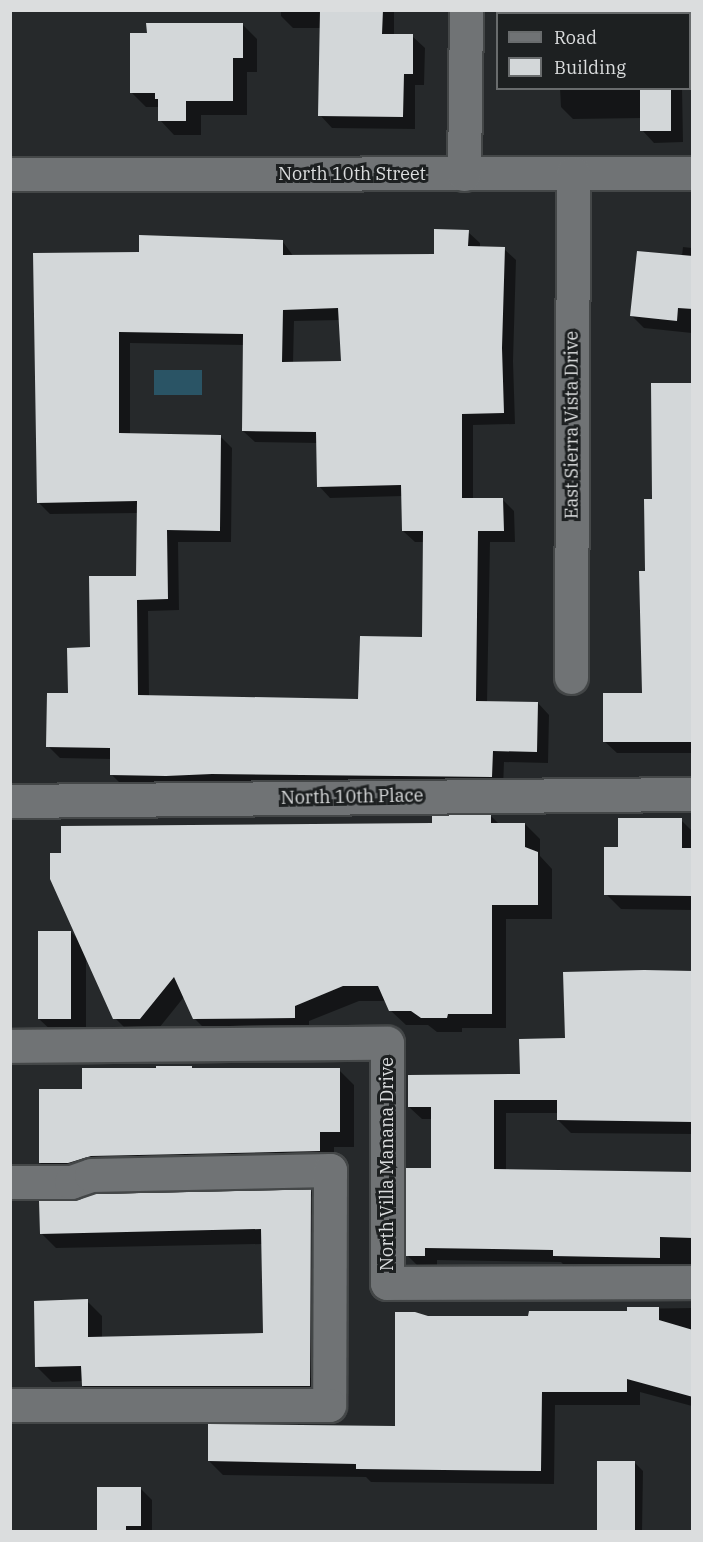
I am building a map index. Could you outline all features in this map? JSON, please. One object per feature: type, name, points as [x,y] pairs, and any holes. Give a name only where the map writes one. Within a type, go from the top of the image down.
[{"type":"street","points":[[464,174],[466,10]]},
{"type":"street","name":"East Sierra Vista Drive","points":[[571,677],[573,173]]},
{"type":"street","name":"North 10th Street","points":[[10,174],[693,173]]},
{"type":"street","name":"North 10th Place","points":[[10,801],[693,794]]},
{"type":"street","name":"North Villa Manana Drive","points":[[10,1046],[387,1043],[387,1283],[693,1282]]},
{"type":"street","points":[[10,1182],[71,1182],[91,1175],[330,1170],[329,1405],[10,1405]]},
{"type":"water","points":[[154,370],[202,370],[202,395],[154,395]]},
{"type":"building","points":[[320,10],[383,10],[382,34],[413,34],[413,74],[404,74],[403,117],[318,116]]},
{"type":"building","points":[[146,23],[243,23],[243,58],[233,58],[233,101],[186,101],[186,121],[158,121],[158,99],[155,99],[155,93],[130,93],[130,33],[147,33]]},
{"type":"building","points":[[640,90],[671,90],[671,131],[640,131]]},
{"type":"building","points":[[434,229],[469,230],[468,246],[505,247],[502,348],[504,413],[462,414],[462,498],[503,498],[504,531],[478,531],[476,701],[538,702],[537,752],[493,751],[492,777],[212,774],[166,776],[110,775],[110,748],[46,747],[47,693],[68,693],[67,648],[90,647],[89,576],[136,576],[137,501],[37,503],[33,253],[139,252],[139,235],[283,240],[283,255],[434,254]],"holes":[[[338,308],[341,361],[282,362],[283,310]],[[119,332],[243,334],[242,431],[316,432],[317,487],[401,485],[402,531],[423,531],[422,637],[360,636],[358,699],[138,695],[137,600],[168,599],[167,530],[220,531],[221,435],[119,433]]]},
{"type":"building","points":[[637,251],[693,256],[693,309],[678,308],[677,321],[630,316]]},
{"type":"building","points":[[651,383],[693,383],[693,742],[603,742],[603,693],[642,693],[639,571],[645,571],[644,499],[652,499]]},
{"type":"building","points":[[432,815],[491,815],[491,823],[525,823],[525,847],[538,852],[538,905],[492,905],[492,1014],[448,1014],[447,1018],[421,1018],[411,1011],[389,1011],[378,986],[343,986],[295,1006],[295,1018],[193,1019],[174,977],[140,1019],[113,1019],[50,879],[50,853],[61,853],[61,826],[432,823]]},
{"type":"building","points":[[618,818],[682,818],[682,848],[693,848],[693,896],[604,895],[604,847],[618,847]]},
{"type":"building","points":[[38,931],[71,931],[71,1019],[38,1019]]},
{"type":"building","points":[[693,971],[693,1122],[557,1120],[557,1100],[494,1100],[494,1169],[693,1172],[693,1238],[660,1237],[660,1258],[553,1256],[553,1250],[425,1248],[425,1256],[406,1256],[406,1168],[431,1168],[431,1107],[408,1107],[408,1075],[520,1074],[519,1039],[565,1038],[563,972]]},
{"type":"building","points":[[156,1066],[340,1068],[340,1132],[320,1132],[320,1151],[91,1156],[68,1163],[39,1163],[39,1089],[82,1089],[82,1068],[156,1068]]},
{"type":"building","points":[[311,1189],[310,1386],[82,1386],[81,1366],[35,1367],[34,1301],[88,1299],[88,1337],[263,1333],[261,1229],[40,1234],[39,1201],[71,1201],[94,1194]]},
{"type":"building","points":[[627,1307],[659,1307],[659,1320],[693,1330],[693,1397],[627,1379],[627,1392],[542,1392],[541,1471],[356,1469],[356,1464],[208,1461],[208,1424],[395,1426],[395,1312],[415,1312],[428,1316],[528,1316],[529,1311],[627,1311]]},
{"type":"building","points":[[597,1461],[635,1461],[635,1532],[597,1532]]},
{"type":"building","points":[[97,1487],[141,1487],[141,1526],[126,1526],[126,1532],[97,1532]]}]
